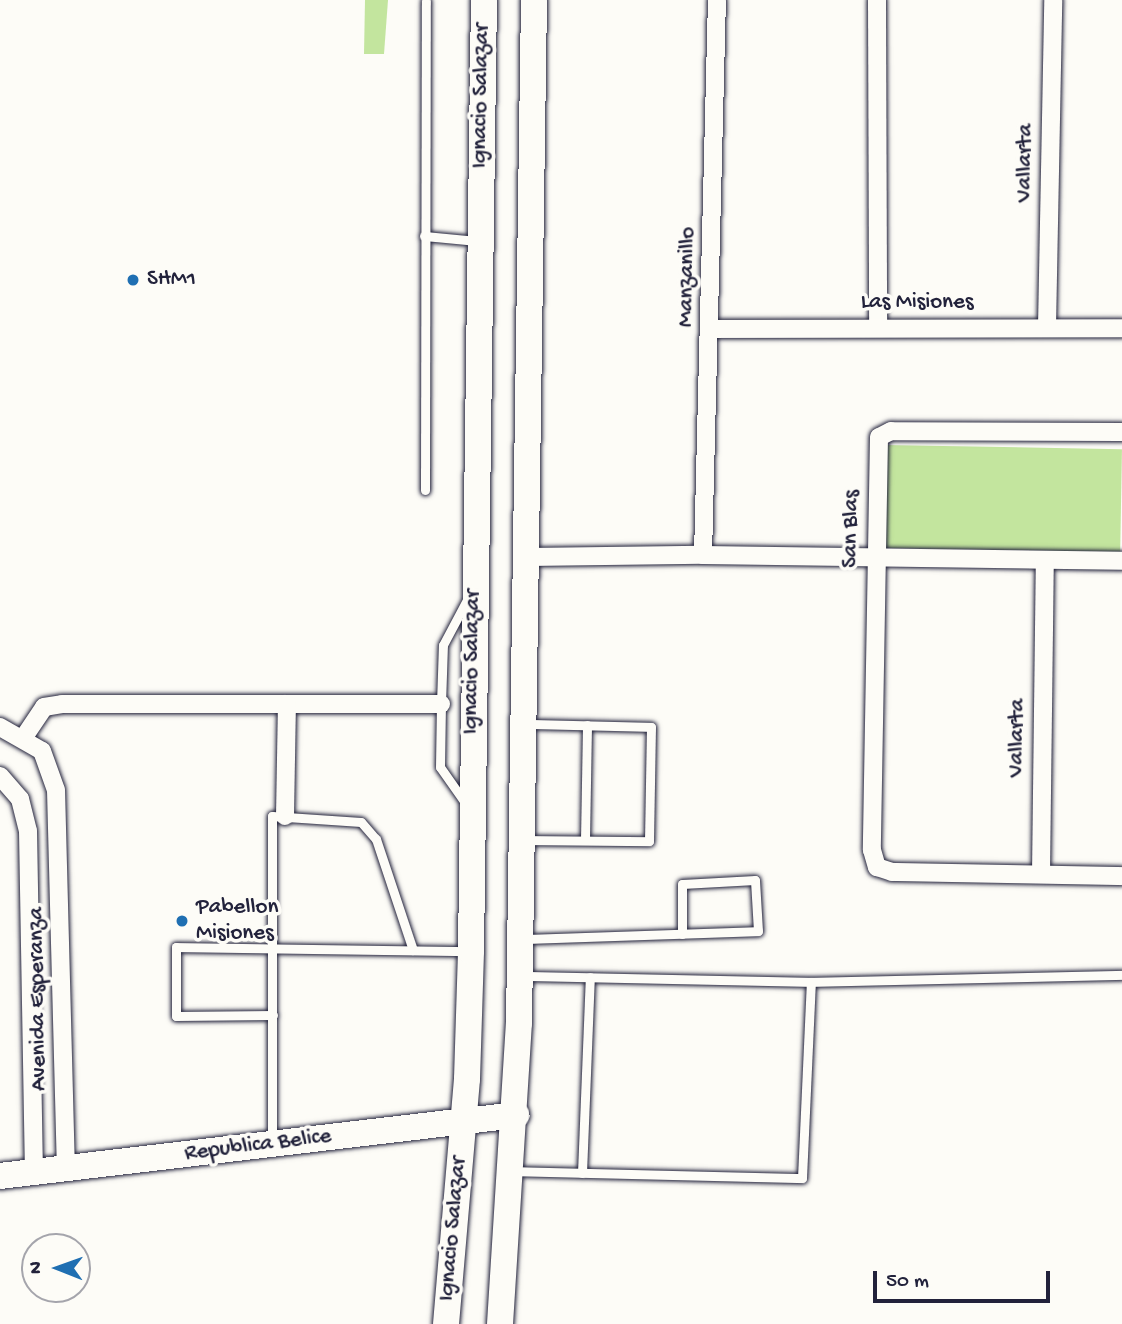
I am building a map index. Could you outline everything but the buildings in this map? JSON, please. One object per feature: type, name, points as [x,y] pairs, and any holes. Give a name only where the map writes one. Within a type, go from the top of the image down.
[{"type":"main road","name":"Ignacio Salazar","points":[[446,1324],[464,1121],[471,951],[484,0]]},
{"type":"main road","points":[[500,1324],[516,1115],[521,939],[534,0]]},
{"type":"main road","name":"Republica Belice","points":[[0,1176],[516,1115]]},
{"type":"street","name":"Manzanillo","points":[[703,555],[712,329],[718,0]]},
{"type":"street","points":[[877,0],[878,328]]},
{"type":"street","name":"Vallarta","points":[[1047,327],[1053,0]]},
{"type":"street","name":"Las Misiones","points":[[712,329],[1122,328]]},
{"type":"street","name":"San Blas","points":[[1041,874],[892,872],[877,867],[872,850],[877,444],[883,432],[1122,432]]},
{"type":"street","points":[[528,558],[703,555],[1122,561]]},
{"type":"street","name":"Vallarta","points":[[1041,874],[1045,560]]},
{"type":"street","points":[[285,816],[287,704]]},
{"type":"street","points":[[0,727],[24,737],[44,707],[62,705],[440,704]]},
{"type":"street","name":"Avenida Esperanza","points":[[24,737],[42,751],[51,767],[60,829],[66,1168]]},
{"type":"street","name":"Avenida Esperanza","points":[[0,776],[20,799],[28,831],[34,1171]]},
{"type":"street","points":[[28,831],[60,829]]},
{"type":"street","points":[[1041,874],[1122,876]]},
{"type":"lane","points":[[425,490],[426,1]]},
{"type":"lane","points":[[424,236],[480,242]]},
{"type":"lane","points":[[471,812],[440,767],[440,704],[443,645],[474,587]]},
{"type":"lane","points":[[523,840],[649,841],[651,740],[651,727],[524,724]]},
{"type":"lane","points":[[585,840],[587,725]]},
{"type":"lane","points":[[272,1144],[272,816],[361,822],[376,839],[413,950]]},
{"type":"lane","points":[[521,939],[682,934],[758,931],[755,880],[682,884],[682,934]]},
{"type":"lane","points":[[272,1015],[176,1016],[176,947],[471,951]]},
{"type":"lane","points":[[520,976],[811,982],[1122,975]]},
{"type":"lane","points":[[582,1173],[590,977]]},
{"type":"lane","points":[[512,1171],[802,1178],[811,982]]},
{"type":"green space","points":[[365,0],[388,0],[384,54],[364,54]]},
{"type":"green space","points":[[883,445],[1122,449],[1120,552],[881,548]]},
{"type":"place","name":"SHM1","points":[[133,280]]},
{"type":"place","name":"Pabellon Misiones","points":[[182,921]]}]
